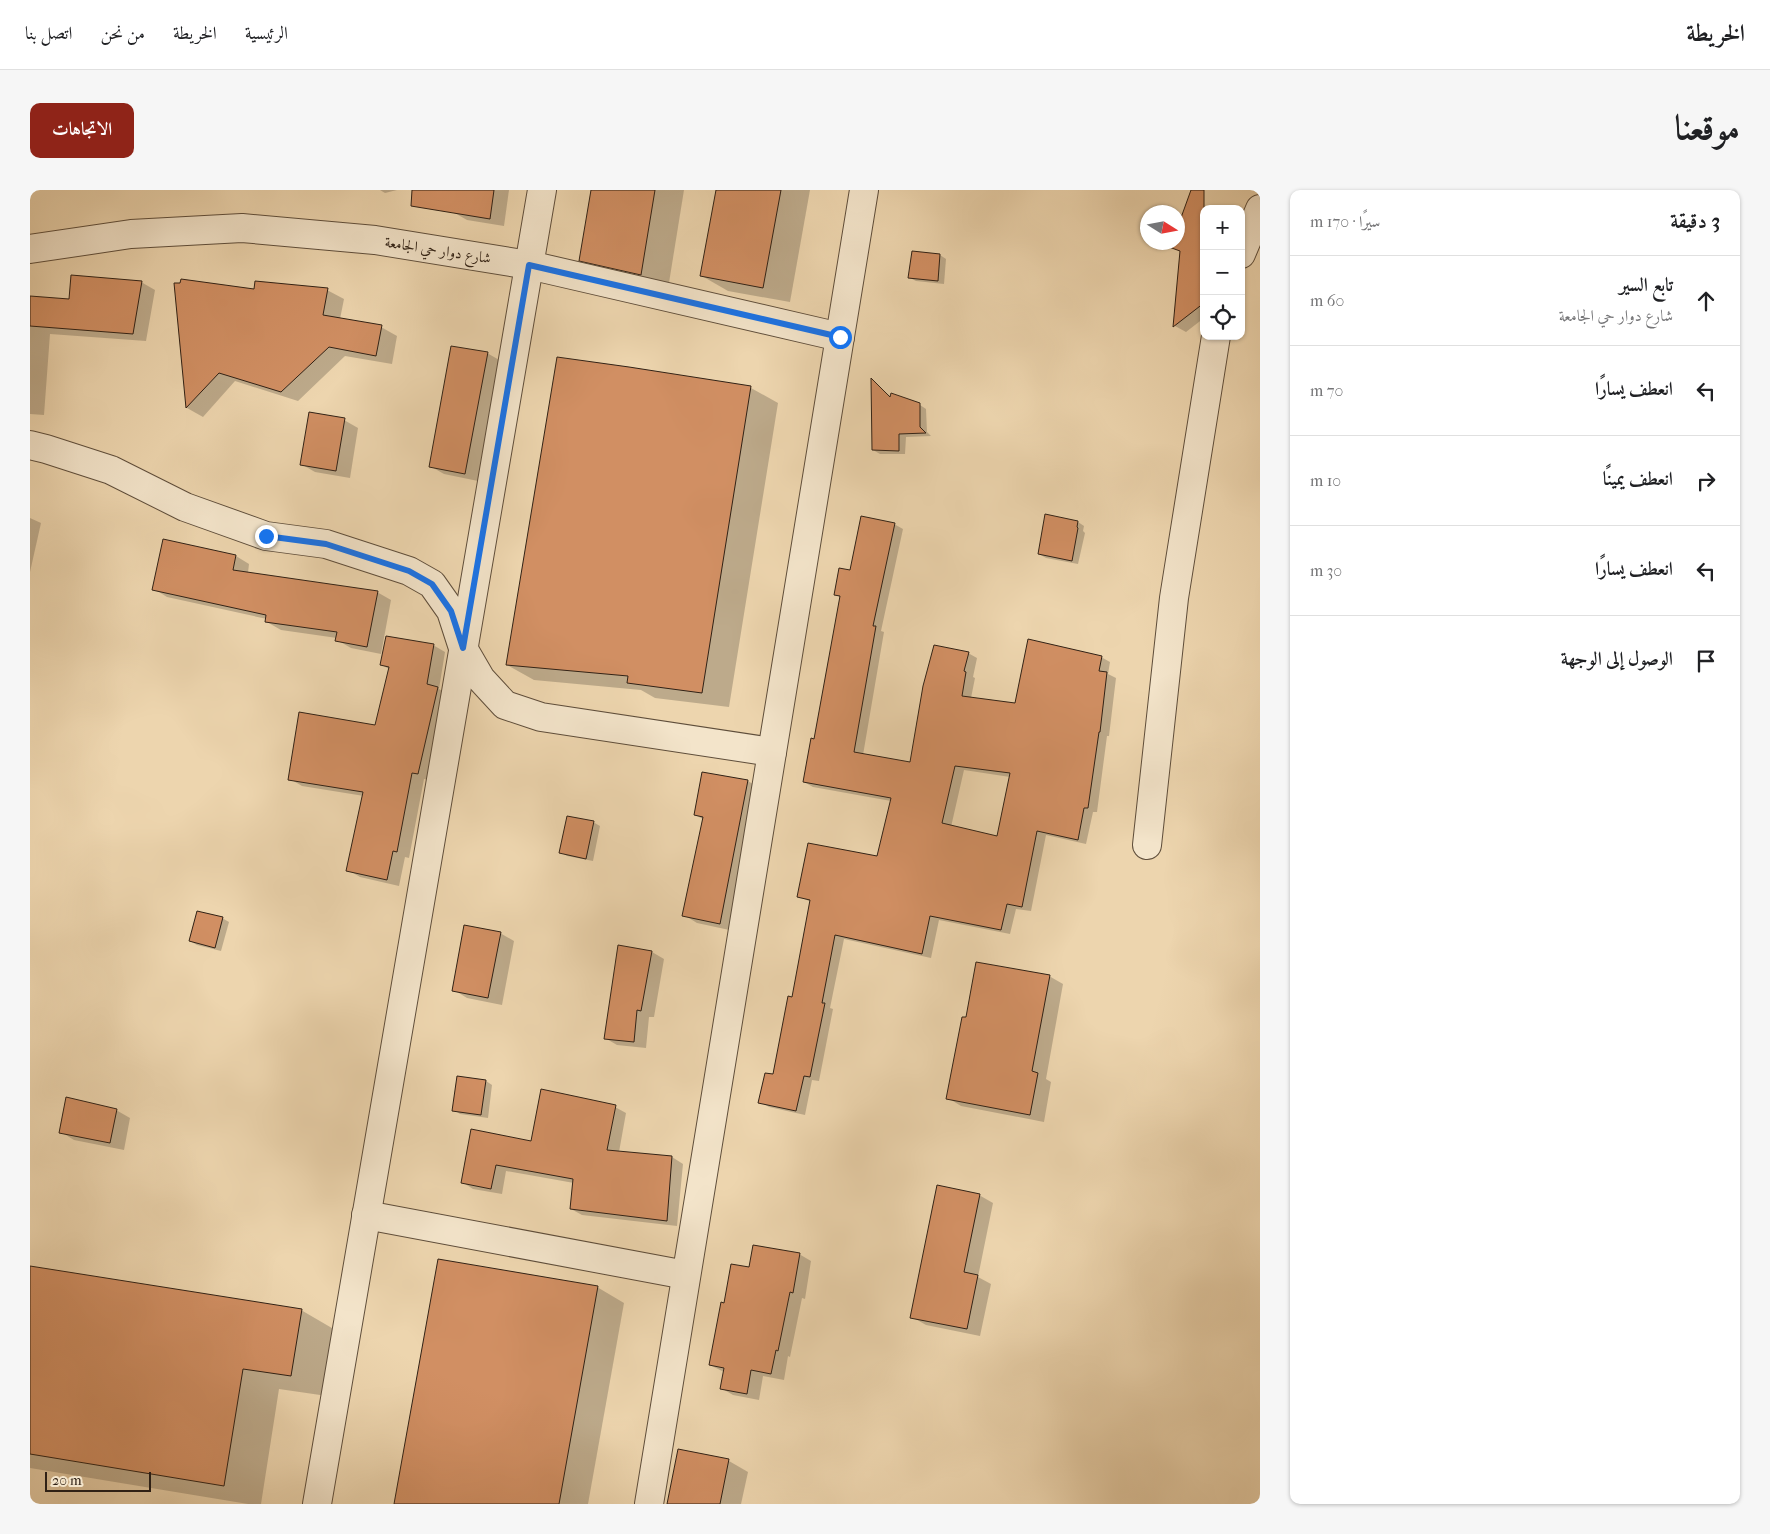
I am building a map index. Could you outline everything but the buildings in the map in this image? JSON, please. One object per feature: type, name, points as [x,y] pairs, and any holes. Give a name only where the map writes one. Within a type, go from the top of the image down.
[{"type":"street","points":[[317,1504],[542,190]]},
{"type":"street","points":[[649,1504],[864,190]]},
{"type":"street","points":[[1243,250],[1260,209]]},
{"type":"street","name":"شارع دوار حي الجامعة","points":[[30,249],[131,234],[242,228],[375,240],[529,265],[840,337]]},
{"type":"street","points":[[1147,845],[1174,598],[1215,340]]},
{"type":"street","points":[[30,445],[46,448],[111,470],[185,507],[266,536],[326,544],[409,571],[432,584],[451,611],[463,648],[481,679],[505,705],[540,717],[772,752]]},
{"type":"street","points":[[366,1215],[686,1275]]},
{"type":"route","points":[[266,536],[326,544],[409,571],[432,584],[451,611],[463,648],[529,265],[840,337]]}]
